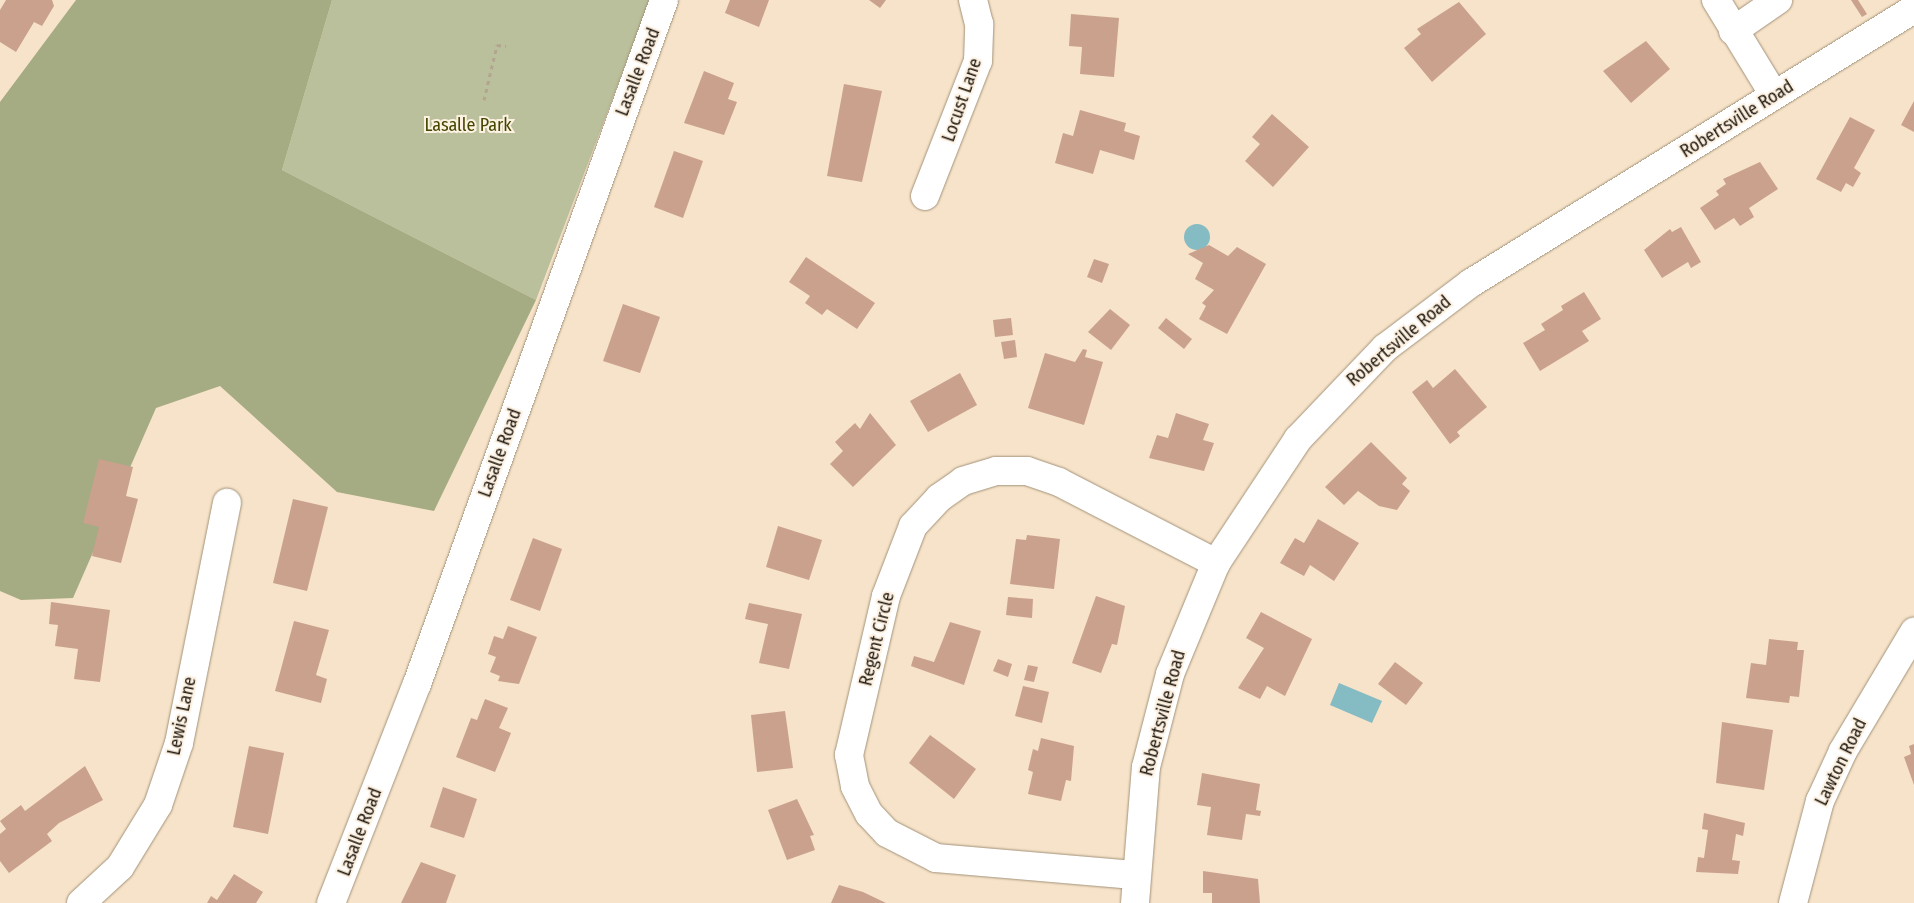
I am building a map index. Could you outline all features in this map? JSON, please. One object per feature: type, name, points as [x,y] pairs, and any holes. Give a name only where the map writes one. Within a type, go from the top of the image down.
[{"type":"street","name":"Lasalle Road","points":[[331,903],[417,684],[664,0]]},
{"type":"street","name":"Locust Lane","points":[[925,196],[978,61],[980,24],[973,0]]},
{"type":"street","points":[[1716,0],[1732,31],[1774,95]]},
{"type":"street","points":[[1732,31],[1778,0]]},
{"type":"street","name":"Robertsville Road","points":[[1135,903],[1134,875],[1146,767],[1170,674],[1216,563],[1298,439],[1385,348],[1471,283],[1914,9]]},
{"type":"street","name":"Regent Circle","points":[[1134,875],[936,858],[887,833],[870,814],[855,786],[849,755],[886,596],[913,526],[939,498],[963,481],[996,471],[1028,471],[1059,482],[1216,563]]},
{"type":"street","name":"Lewis Lane","points":[[81,903],[120,867],[158,805],[179,743],[227,503]]},
{"type":"street","name":"Lawton Road","points":[[1794,903],[1820,801],[1843,751],[1914,632]]},
{"type":"path","points":[[484,100],[497,45],[506,46]]},
{"type":"green space","points":[[76,0],[332,0],[282,170],[536,300],[434,511],[337,492],[220,386],[156,408],[73,598],[21,600],[0,591],[0,102]]},
{"type":"green space","name":"Lasalle Park","points":[[332,0],[650,0],[536,300],[282,170]]},
{"type":"water","points":[[1197,224],[1206,228],[1210,237],[1206,246],[1197,250],[1188,246],[1184,237],[1188,228]]},
{"type":"water","points":[[1339,683],[1382,701],[1372,723],[1330,705]]},
{"type":"building","points":[[6,0],[52,0],[54,6],[42,26],[34,22],[16,52],[0,42],[0,10]]},
{"type":"building","points":[[730,0],[769,0],[759,27],[725,13]]},
{"type":"building","points":[[869,0],[886,0],[880,8]]},
{"type":"building","points":[[1851,0],[1858,0],[1867,14],[1862,17]]},
{"type":"building","points":[[1459,2],[1486,34],[1432,82],[1404,48],[1421,34],[1417,29]]},
{"type":"building","points":[[1071,14],[1119,18],[1114,77],[1080,74],[1082,47],[1069,46]]},
{"type":"building","points":[[1646,41],[1670,69],[1631,103],[1603,71]]},
{"type":"building","points":[[704,71],[734,83],[728,99],[737,102],[724,135],[684,123]]},
{"type":"building","points":[[844,84],[882,91],[862,182],[827,176]]},
{"type":"building","points":[[1914,101],[1914,132],[1901,125]]},
{"type":"building","points":[[1080,110],[1126,123],[1124,131],[1140,136],[1134,160],[1100,150],[1093,174],[1055,163],[1063,133],[1073,136]]},
{"type":"building","points":[[1272,114],[1309,147],[1273,187],[1245,161],[1260,144],[1252,137]]},
{"type":"building","points":[[1850,117],[1875,130],[1854,168],[1861,173],[1853,187],[1846,183],[1841,192],[1816,179]]},
{"type":"building","points":[[674,151],[703,161],[683,218],[654,207]]},
{"type":"building","points":[[1760,162],[1778,189],[1749,208],[1754,217],[1740,226],[1734,218],[1715,230],[1700,208],[1719,195],[1716,191],[1726,184],[1723,179]]},
{"type":"building","points":[[1681,227],[1701,262],[1691,268],[1688,262],[1662,278],[1644,250],[1670,229],[1672,232]]},
{"type":"building","points":[[1209,245],[1228,256],[1237,247],[1266,264],[1227,334],[1199,319],[1206,306],[1202,303],[1214,290],[1195,279],[1203,263],[1188,254]]},
{"type":"building","points":[[806,257],[875,303],[857,329],[827,309],[822,315],[805,303],[810,296],[789,282]]},
{"type":"building","points":[[1094,259],[1109,264],[1102,283],[1087,277]]},
{"type":"building","points":[[1584,292],[1601,319],[1582,331],[1589,341],[1540,371],[1523,343],[1545,330],[1541,324],[1563,310],[1561,306]]},
{"type":"building","points":[[623,304],[660,317],[640,373],[603,361]]},
{"type":"building","points":[[1110,309],[1130,325],[1111,350],[1088,332]]},
{"type":"building","points":[[1011,318],[1013,335],[995,337],[993,320]]},
{"type":"building","points":[[1166,318],[1192,339],[1184,349],[1158,328]]},
{"type":"building","points":[[1015,340],[1017,357],[1004,359],[1001,342]]},
{"type":"building","points":[[1083,349],[1087,350],[1085,357],[1103,362],[1084,425],[1028,408],[1045,353],[1075,362]]},
{"type":"building","points":[[1455,369],[1487,407],[1457,432],[1460,436],[1450,444],[1412,392],[1427,380],[1433,388]]},
{"type":"building","points":[[960,373],[977,405],[928,432],[910,401]]},
{"type":"building","points":[[870,413],[896,445],[853,487],[830,464],[843,451],[835,442],[855,423],[860,429]]},
{"type":"building","points":[[1176,413],[1209,424],[1203,440],[1214,443],[1204,471],[1149,458],[1157,435],[1168,438]]},
{"type":"building","points":[[1371,442],[1407,478],[1402,484],[1410,491],[1397,510],[1379,506],[1358,491],[1344,505],[1325,487]]},
{"type":"building","points":[[99,459],[133,467],[126,496],[138,499],[121,563],[92,556],[99,527],[83,523]]},
{"type":"building","points":[[293,499],[328,507],[307,591],[273,583]]},
{"type":"building","points":[[1318,519],[1359,543],[1334,581],[1310,565],[1304,576],[1280,563],[1295,538],[1304,543]]},
{"type":"building","points":[[778,526],[822,540],[809,580],[766,567]]},
{"type":"building","points":[[1027,535],[1060,539],[1054,589],[1010,584],[1016,539],[1026,540]]},
{"type":"building","points":[[533,538],[562,549],[540,611],[510,600]]},
{"type":"building","points":[[1096,596],[1125,606],[1117,645],[1112,644],[1101,673],[1072,663]]},
{"type":"building","points":[[1008,597],[1033,599],[1032,618],[1006,615]]},
{"type":"building","points":[[51,602],[110,610],[100,682],[74,679],[78,649],[55,646],[58,625],[49,624]]},
{"type":"building","points":[[749,603],[802,614],[789,669],[759,663],[768,624],[745,619]]},
{"type":"building","points":[[1261,612],[1312,639],[1285,696],[1267,686],[1260,699],[1238,688],[1264,648],[1246,638]]},
{"type":"building","points":[[294,621],[329,630],[316,675],[327,679],[321,703],[275,691]]},
{"type":"building","points":[[950,622],[981,631],[964,685],[911,666],[914,656],[934,662]]},
{"type":"building","points":[[508,626],[537,637],[519,684],[498,681],[500,676],[490,672],[496,657],[488,654],[494,636],[503,639]]},
{"type":"building","points":[[1769,639],[1798,642],[1797,650],[1804,650],[1799,697],[1790,696],[1789,703],[1746,698],[1751,663],[1766,665]]},
{"type":"building","points":[[998,659],[1012,664],[1008,677],[993,671]]},
{"type":"building","points":[[1395,662],[1423,683],[1406,705],[1378,684]]},
{"type":"building","points":[[1028,665],[1038,667],[1034,682],[1024,680]]},
{"type":"building","points":[[1023,686],[1049,692],[1042,723],[1015,716]]},
{"type":"building","points":[[485,699],[508,708],[499,728],[511,733],[495,772],[456,757],[471,718],[477,720]]},
{"type":"building","points":[[785,711],[793,768],[757,772],[751,715]]},
{"type":"building","points":[[1722,722],[1773,730],[1764,790],[1716,783]]},
{"type":"building","points":[[930,735],[976,769],[954,799],[909,763]]},
{"type":"building","points":[[1041,738],[1074,746],[1071,781],[1066,780],[1061,801],[1028,794],[1033,772],[1028,770],[1033,749],[1038,751]]},
{"type":"building","points":[[1914,744],[1914,785],[1904,757],[1911,754],[1909,746]]},
{"type":"building","points":[[249,746],[284,753],[268,834],[233,827]]},
{"type":"building","points":[[85,766],[103,800],[59,823],[47,834],[52,841],[9,873],[0,861],[0,834],[6,829],[0,821],[21,805],[25,811]]},
{"type":"building","points":[[1202,773],[1260,784],[1256,810],[1261,811],[1260,816],[1246,814],[1242,840],[1207,835],[1211,807],[1197,805]]},
{"type":"building","points":[[443,787],[477,799],[464,838],[430,827]]},
{"type":"building","points":[[797,799],[814,835],[810,836],[815,850],[787,860],[768,810]]},
{"type":"building","points":[[1704,813],[1745,823],[1743,836],[1736,834],[1732,860],[1740,861],[1738,874],[1696,872],[1698,857],[1704,858],[1708,830],[1702,829]]},
{"type":"building","points":[[421,862],[456,875],[446,903],[401,903]]},
{"type":"building","points":[[1203,871],[1258,879],[1260,903],[1212,903],[1212,893],[1203,893]]},
{"type":"building","points":[[234,874],[263,892],[256,903],[207,903],[211,896],[217,900]]},
{"type":"building","points":[[839,885],[863,892],[886,903],[831,903]]}]
